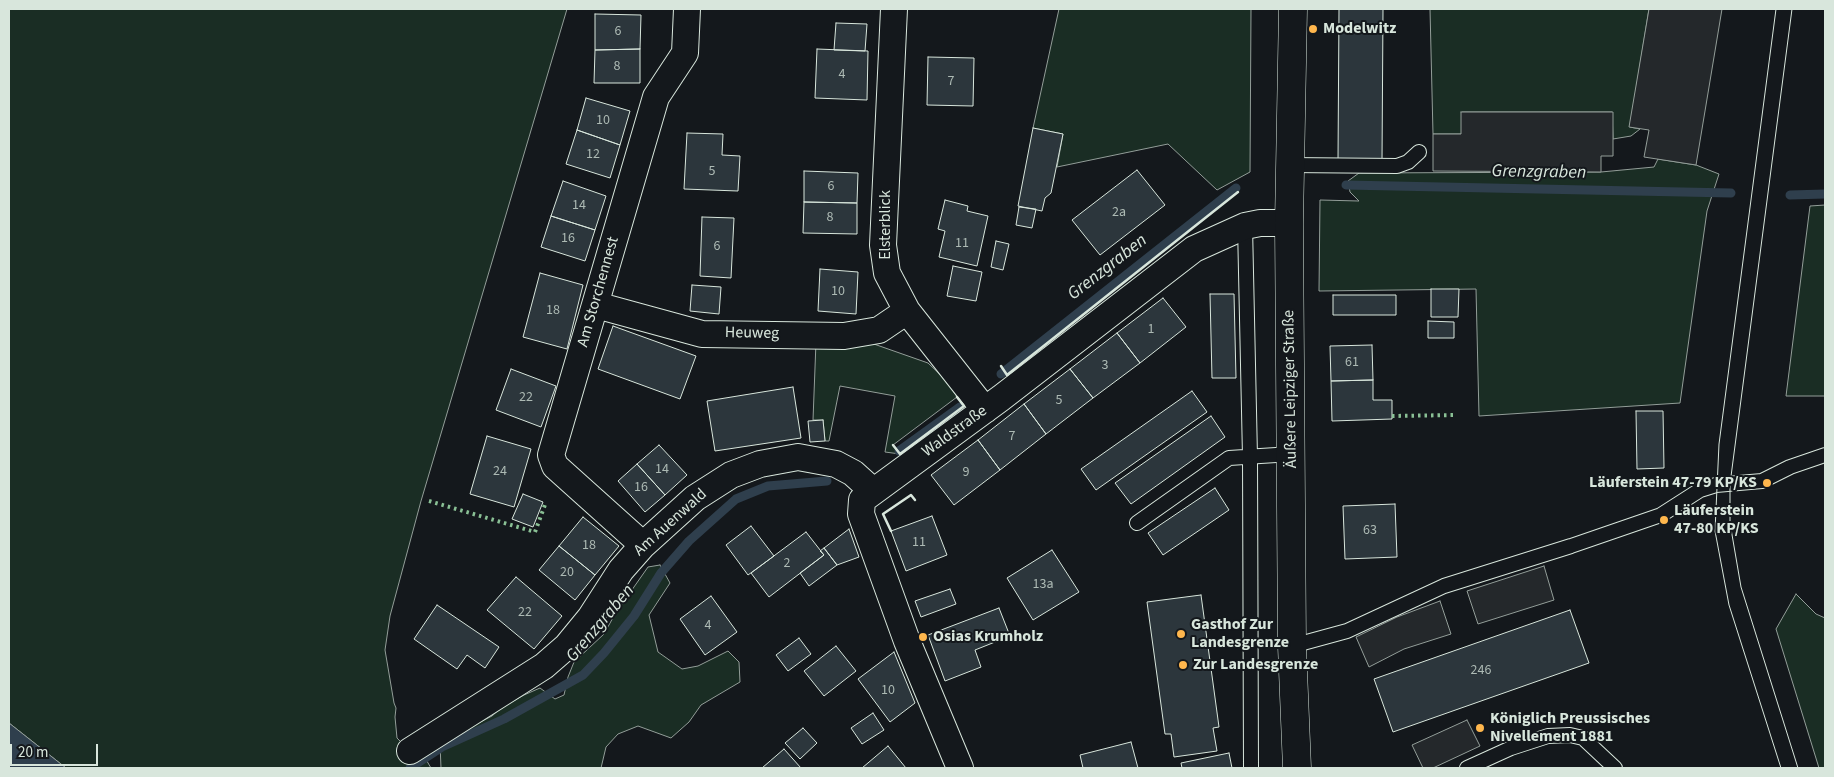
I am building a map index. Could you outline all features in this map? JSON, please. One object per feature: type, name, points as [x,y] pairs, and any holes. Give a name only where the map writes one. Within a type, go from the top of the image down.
[{"type":"street","name":"Am Storchennest","points":[[643,546],[555,466],[551,455],[656,97],[685,53],[687,9]]},
{"type":"street","name":"Elsterblick","points":[[894,9],[883,245],[887,273],[907,311],[985,410]]},
{"type":"street","name":"Äußere Leipziger Straße","points":[[1293,9],[1289,222],[1292,646],[1297,768]]},
{"type":"street","name":"Waldstraße","points":[[960,768],[907,641],[862,514],[862,500],[985,410],[1164,270],[1194,249],[1245,226],[1260,223],[1289,222]]},
{"type":"street","name":"Heuweg","points":[[596,305],[702,334],[844,336],[879,330],[907,311]]},
{"type":"street","name":"Am Auenwald","points":[[410,752],[544,666],[567,646],[590,618],[621,570],[643,546],[695,498],[730,475],[760,464],[798,457],[836,464],[853,473],[873,491]]},
{"type":"lane","points":[[1289,165],[1397,166],[1408,162],[1419,152]]},
{"type":"lane","points":[[1245,226],[1250,457],[1249,742],[1251,768]]},
{"type":"lane","points":[[1137,523],[1229,458],[1292,454]]},
{"type":"lane","points":[[1292,646],[1347,631],[1444,586],[1661,515],[1700,490],[1716,485],[1762,481],[1790,467],[1825,455]]},
{"type":"lane","points":[[1467,768],[1511,748],[1548,736],[1570,735],[1583,738],[1615,768]]},
{"type":"green space","points":[[9,9],[567,9],[421,501],[390,616],[385,650],[396,708],[397,738],[410,751],[421,751],[431,768],[66,768],[9,723]]},
{"type":"green space","points":[[1059,9],[1251,9],[1250,172],[1217,190],[1168,144],[1057,167],[1063,134],[1033,128]]},
{"type":"green space","points":[[1430,9],[1649,9],[1630,127],[1640,129],[1631,136],[1613,139],[1612,112],[1462,112],[1462,134],[1433,134]]},
{"type":"green space","points":[[1658,159],[1696,165],[1719,174],[1707,211],[1680,403],[1479,416],[1476,289],[1319,291],[1320,200],[1359,201],[1350,192],[1348,181],[1359,173],[1601,172],[1654,167]]},
{"type":"green space","points":[[1825,205],[1825,396],[1786,396],[1810,206]]},
{"type":"green space","points":[[816,342],[871,343],[928,363],[948,382],[957,397],[893,445],[900,454],[885,452],[895,396],[840,386],[829,441],[825,441],[823,420],[813,420]]},
{"type":"green space","points":[[660,565],[670,583],[649,615],[658,652],[682,669],[698,666],[728,651],[739,662],[740,682],[701,705],[689,722],[671,738],[638,726],[618,734],[606,747],[601,768],[441,768],[440,744],[453,736],[492,716],[501,708],[524,695],[540,688],[555,699],[564,695],[574,662],[604,634],[615,614],[648,567]]},
{"type":"green space","points":[[1796,594],[1816,614],[1825,618],[1825,768],[1819,768],[1776,629]]},
{"type":"shaded area","points":[[1649,9],[1722,9],[1696,165],[1644,157],[1649,130],[1629,127]]},
{"type":"shaded area","points":[[1461,112],[1613,112],[1613,156],[1601,156],[1601,172],[1433,171],[1433,134],[1461,134]]},
{"type":"shaded area","points":[[1544,566],[1554,600],[1478,624],[1467,591]]},
{"type":"shaded area","points":[[1440,601],[1451,634],[1404,649],[1369,667],[1356,637],[1397,617]]},
{"type":"shaded area","points":[[1467,720],[1480,746],[1433,768],[1423,768],[1412,745]]},
{"type":"water","points":[[9,723],[66,768],[9,768]]},
{"type":"building","points":[[1339,9],[1383,9],[1382,161],[1338,160]]},
{"type":"building","points":[[595,14],[641,15],[640,49],[595,50]]},
{"type":"building","points":[[836,23],[867,24],[865,51],[834,50]]},
{"type":"building","points":[[640,49],[640,83],[594,83],[595,50]]},
{"type":"building","points":[[817,49],[868,51],[867,100],[815,98]]},
{"type":"building","points":[[928,57],[974,58],[973,106],[927,105]]},
{"type":"building","points":[[586,98],[630,111],[620,145],[577,130]]},
{"type":"building","points":[[1033,128],[1063,134],[1051,193],[1045,198],[1042,211],[1018,206]]},
{"type":"building","points":[[577,130],[620,145],[610,178],[566,164]]},
{"type":"building","points":[[687,133],[723,134],[722,155],[740,156],[738,191],[684,189]]},
{"type":"building","points":[[1137,170],[1165,205],[1100,255],[1072,220]]},
{"type":"building","points":[[804,171],[858,173],[857,203],[804,202]]},
{"type":"building","points":[[563,181],[606,196],[595,230],[551,216]]},
{"type":"building","points":[[945,200],[968,206],[967,211],[988,216],[977,266],[939,257],[945,231],[938,229]]},
{"type":"building","points":[[804,202],[857,203],[857,234],[803,233]]},
{"type":"building","points":[[1019,207],[1036,209],[1032,228],[1016,225]]},
{"type":"building","points":[[551,216],[595,230],[585,261],[541,247]]},
{"type":"building","points":[[702,217],[734,218],[731,278],[700,276]]},
{"type":"building","points":[[996,241],[1009,244],[1003,270],[991,267]]},
{"type":"building","points":[[953,266],[982,272],[976,301],[947,296]]},
{"type":"building","points":[[820,269],[858,272],[856,314],[818,311]]},
{"type":"building","points":[[540,273],[583,285],[567,349],[523,337]]},
{"type":"building","points":[[692,285],[721,287],[719,314],[690,311]]},
{"type":"building","points":[[1431,289],[1459,289],[1458,317],[1431,317]]},
{"type":"building","points":[[1210,294],[1234,294],[1236,378],[1212,378]]},
{"type":"building","points":[[1333,295],[1396,295],[1396,315],[1333,315]]},
{"type":"building","points":[[1163,298],[1186,327],[1140,363],[1117,333]]},
{"type":"building","points":[[1428,321],[1454,322],[1454,338],[1428,338]]},
{"type":"building","points":[[613,326],[696,356],[680,399],[598,369]]},
{"type":"building","points":[[1117,333],[1140,363],[1093,398],[1070,369]]},
{"type":"building","points":[[1372,345],[1373,380],[1331,381],[1330,346]]},
{"type":"building","points":[[511,369],[556,386],[541,427],[496,410]]},
{"type":"building","points":[[1070,369],[1093,398],[1046,434],[1024,404]]},
{"type":"building","points":[[1373,380],[1373,400],[1392,400],[1392,419],[1332,421],[1331,381]]},
{"type":"building","points":[[793,387],[801,438],[715,451],[707,401]]},
{"type":"building","points":[[1192,391],[1207,412],[1096,490],[1081,469]]},
{"type":"building","points":[[1024,404],[1046,434],[1000,470],[978,440]]},
{"type":"building","points":[[1636,411],[1663,411],[1664,468],[1637,469]]},
{"type":"building","points":[[1211,416],[1225,437],[1131,504],[1115,483]]},
{"type":"building","points":[[823,420],[825,441],[810,442],[808,421]]},
{"type":"building","points":[[487,436],[531,449],[514,507],[470,494]]},
{"type":"building","points":[[978,440],[1000,470],[954,505],[931,475]]},
{"type":"building","points":[[659,445],[687,475],[665,495],[637,464]]},
{"type":"building","points":[[637,464],[665,495],[645,512],[618,481]]},
{"type":"building","points":[[1215,488],[1229,510],[1163,555],[1148,533]]},
{"type":"building","points":[[523,494],[543,502],[533,527],[512,519]]},
{"type":"building","points":[[1395,504],[1397,557],[1345,559],[1343,506]]},
{"type":"building","points":[[932,516],[947,555],[906,571],[891,531]]},
{"type":"building","points":[[583,517],[619,546],[595,575],[559,546]]},
{"type":"building","points":[[751,526],[774,556],[748,575],[726,545]]},
{"type":"building","points":[[849,529],[859,557],[837,565],[824,548]]},
{"type":"building","points":[[806,532],[824,555],[769,597],[751,573]]},
{"type":"building","points":[[559,546],[595,575],[575,600],[539,570]]},
{"type":"building","points":[[824,548],[837,565],[809,586],[800,573],[824,555],[820,551]]},
{"type":"building","points":[[1052,550],[1079,592],[1033,620],[1007,578]]},
{"type":"building","points":[[516,577],[562,616],[534,649],[487,610]]},
{"type":"building","points":[[950,589],[956,604],[921,617],[915,601]]},
{"type":"building","name":"Zur Landesgrenze","points":[[1201,595],[1219,727],[1213,728],[1217,751],[1174,757],[1171,734],[1165,734],[1147,602]]},
{"type":"building","points":[[711,596],[737,632],[705,655],[680,619]]},
{"type":"building","points":[[437,605],[499,647],[485,668],[467,655],[457,669],[414,639]]},
{"type":"building","points":[[999,608],[1010,636],[975,650],[981,667],[945,681],[928,635]]},
{"type":"building","points":[[1570,610],[1589,663],[1393,732],[1374,679]]},
{"type":"building","points":[[799,638],[811,654],[788,671],[776,655]]},
{"type":"building","points":[[836,646],[856,671],[824,696],[804,671]]},
{"type":"building","points":[[894,652],[915,703],[890,722],[858,679]]},
{"type":"building","points":[[873,713],[884,730],[862,744],[851,728]]},
{"type":"building","points":[[803,728],[817,743],[800,759],[785,743]]},
{"type":"building","points":[[1131,742],[1138,768],[1083,768],[1080,755]]},
{"type":"building","points":[[888,746],[906,768],[862,768]]},
{"type":"building","points":[[784,749],[801,768],[762,768]]},
{"type":"building","points":[[1229,753],[1232,768],[1182,768],[1181,763]]},
{"type":"waterway","name":"Grenzgraben","points":[[1346,185],[1731,193]]},
{"type":"waterway","name":"Grenzgraben","points":[[1001,374],[1236,188]]},
{"type":"waterway","name":"Grenzgraben","points":[[1790,195],[1825,194]]},
{"type":"waterway","name":"Grenzgraben","points":[[899,451],[960,407]]},
{"type":"waterway","name":"Grenzgraben","points":[[410,768],[442,747],[504,719],[583,675],[604,653],[634,616],[661,573],[689,541],[736,499],[768,486],[827,481]]},
{"type":"tram line","points":[[1776,9],[1719,444],[1715,531],[1729,605],[1781,768]]},
{"type":"tram line","points":[[1792,9],[1730,484],[1730,523],[1741,587],[1798,768]]},
{"type":"hedge","points":[[1392,416],[1456,415]]},
{"type":"hedge","points":[[429,501],[535,532],[546,502]]},
{"type":"wall","points":[[1001,366],[1007,375],[1238,192]]},
{"type":"wall","points":[[893,445],[900,454],[964,406],[957,397]]},
{"type":"wall","points":[[891,531],[883,514],[911,495],[915,500]]},
{"type":"place","name":"Modelwitz","points":[[1313,29]]},
{"type":"place","name":"Läuferstein 47-79 KP/KS","points":[[1767,483]]},
{"type":"place","name":"Läuferstein 47-80 KP/KS","points":[[1664,520]]},
{"type":"place","name":"Gasthof Zur Landesgrenze","points":[[1181,634]]},
{"type":"place","name":"Osias Krumholz","points":[[923,637]]},
{"type":"place","name":"Zur Landesgrenze","points":[[1183,665]]},
{"type":"place","name":"Königlich Preussisches Nivellement 1881","points":[[1480,728]]}]
